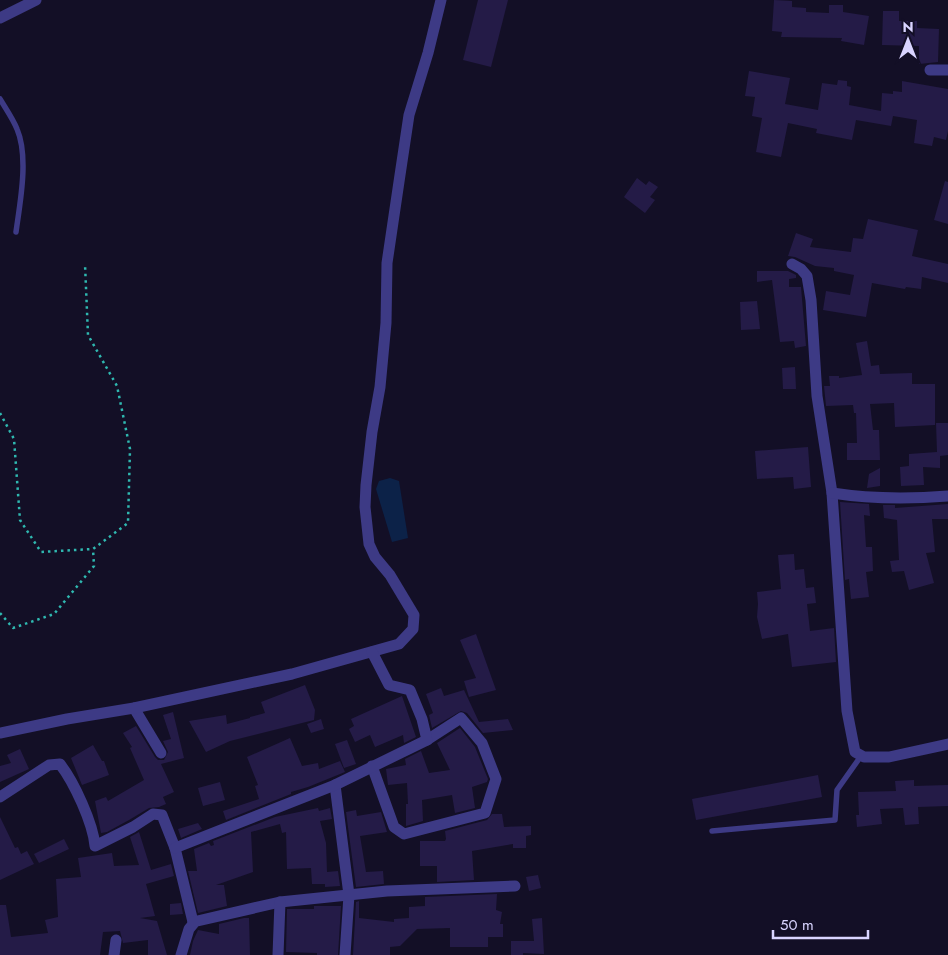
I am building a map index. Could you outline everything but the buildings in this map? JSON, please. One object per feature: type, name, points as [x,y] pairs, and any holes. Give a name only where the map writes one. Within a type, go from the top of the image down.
[{"type":"street","points":[[0,18],[36,0]]},
{"type":"street","points":[[0,733],[243,686],[399,644],[412,630],[414,615],[390,575],[375,557],[369,544],[365,507],[366,485],[372,432],[380,387],[386,323],[387,263],[401,166],[409,115],[442,0]]},
{"type":"street","points":[[930,70],[948,70]]},
{"type":"street","points":[[792,264],[801,269],[806,276],[809,292],[817,396],[832,494],[847,711],[855,752],[864,757],[889,757],[948,744]]},
{"type":"street","points":[[832,494],[892,499],[948,496]]},
{"type":"street","points":[[372,652],[389,685],[410,690],[422,720],[427,740]]},
{"type":"street","points":[[134,708],[162,753]]},
{"type":"street","points":[[175,848],[335,785],[372,766],[427,740],[461,718],[482,743],[496,779],[485,813],[404,834],[394,827],[372,766]]},
{"type":"street","points":[[0,796],[49,765],[60,764],[66,772],[89,821],[94,833],[95,846],[133,827],[152,814],[162,815],[175,848],[194,923],[186,935],[181,955]]},
{"type":"street","points":[[335,785],[349,895],[346,955]]},
{"type":"street","points":[[193,922],[280,902],[387,891],[516,886]]},
{"type":"street","points":[[278,955],[280,902]]},
{"type":"street","points":[[114,955],[116,940]]},
{"type":"lane","points":[[0,99],[18,130],[21,148],[23,170],[16,232]]},
{"type":"lane","points":[[712,831],[835,820],[838,790],[861,756]]},
{"type":"path","points":[[0,413],[14,439],[20,520],[41,552],[93,549],[128,523],[130,449],[117,386],[88,335],[86,264]]},
{"type":"path","points":[[0,613],[13,628],[54,614],[94,566],[93,549]]},
{"type":"water","points":[[390,478],[399,481],[408,538],[392,542],[376,489],[379,481]]}]
